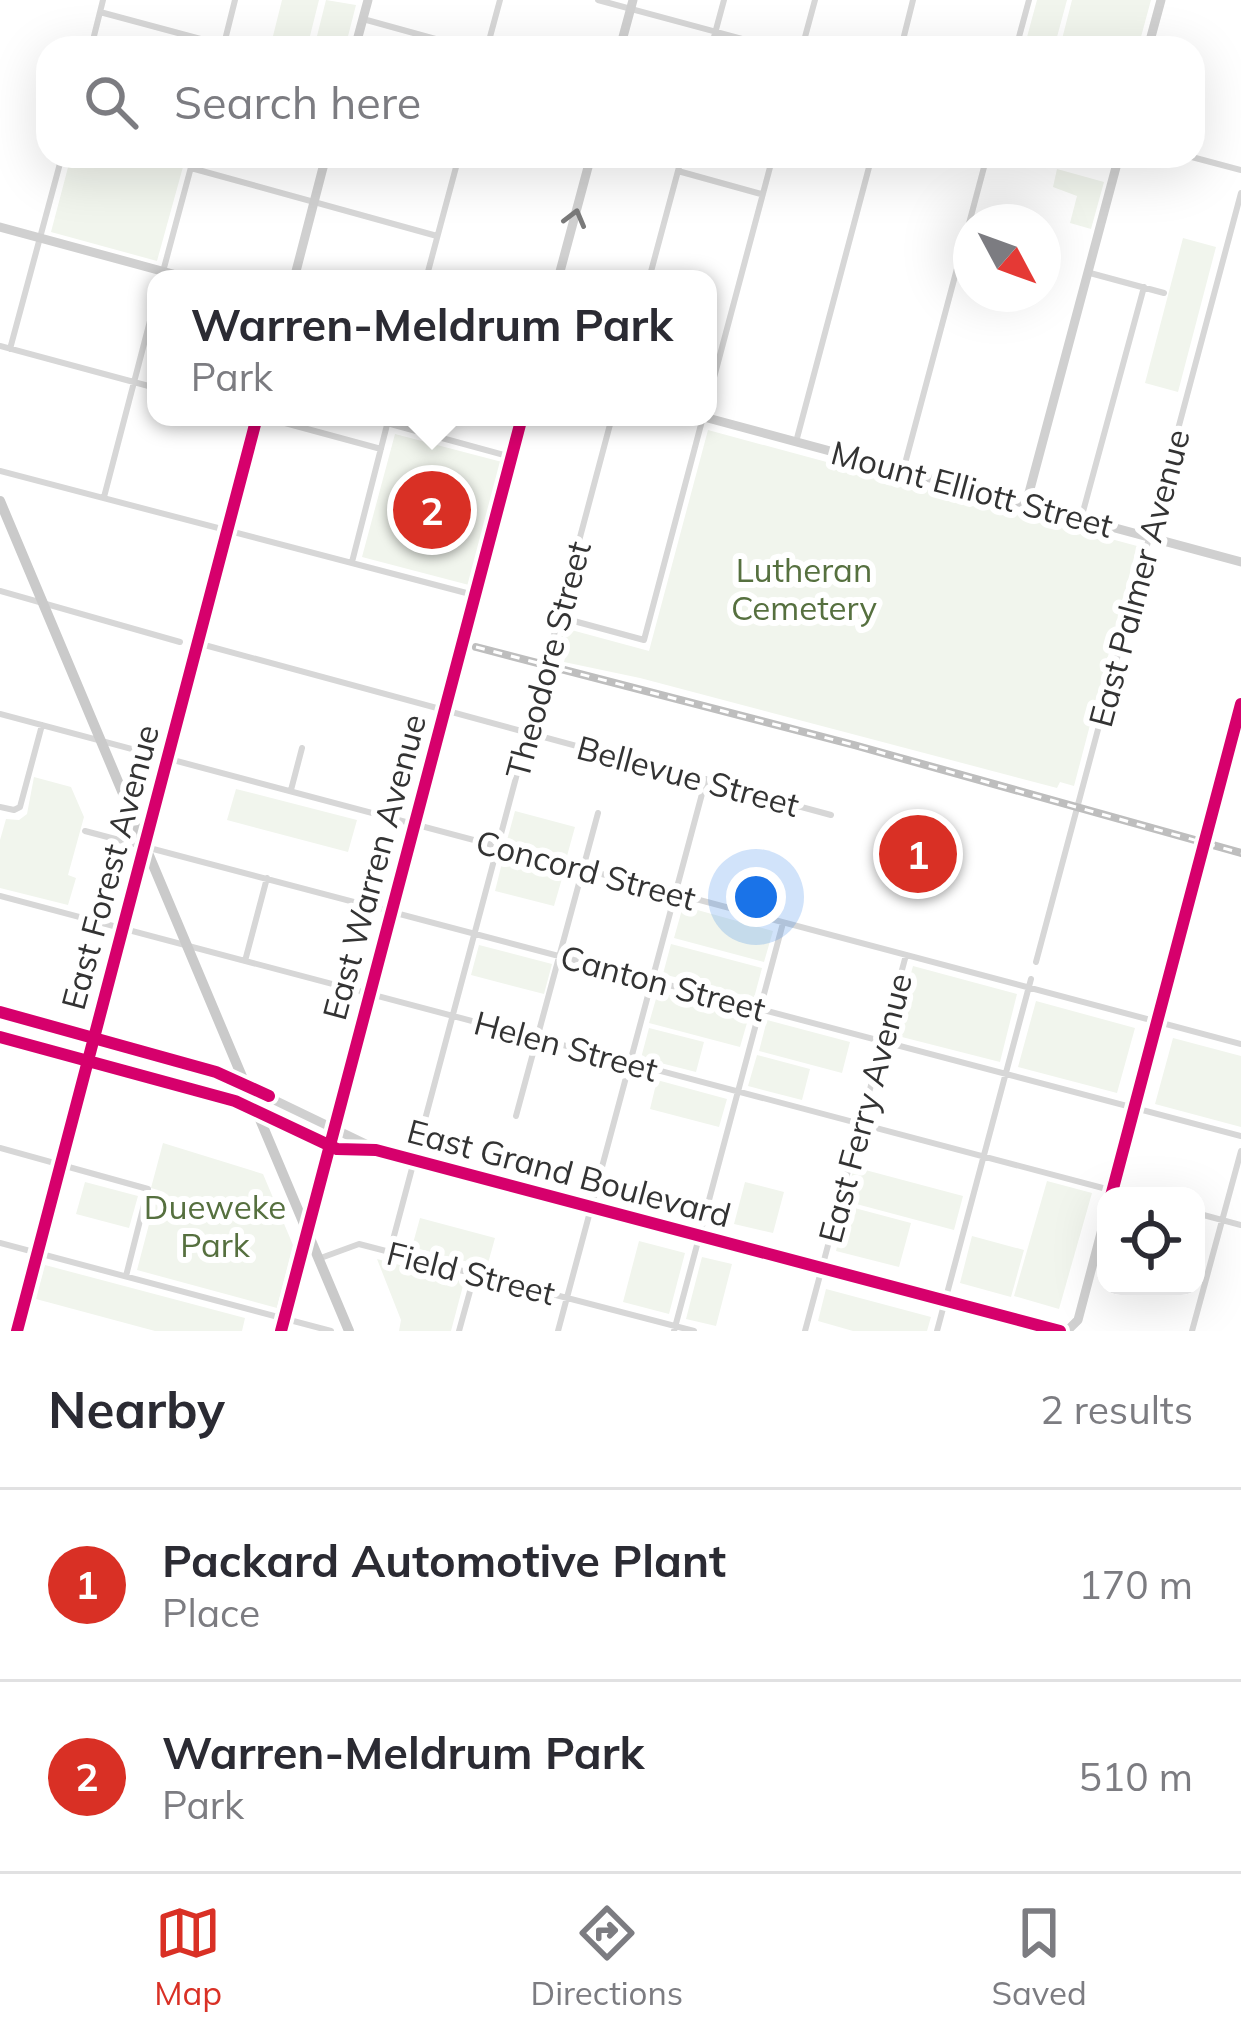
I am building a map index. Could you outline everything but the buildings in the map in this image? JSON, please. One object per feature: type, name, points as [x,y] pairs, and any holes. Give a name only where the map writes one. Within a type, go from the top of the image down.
[{"type":"main road","points":[[358,36],[368,0]]},
{"type":"main road","points":[[1151,36],[1161,0]]},
{"type":"main road","points":[[623,36],[631,5]]},
{"type":"main road","points":[[296,270],[323,168]]},
{"type":"main road","points":[[560,270],[588,168]]},
{"type":"main road","points":[[1026,504],[1116,168]]},
{"type":"main road","points":[[0,227],[147,270]]},
{"type":"main road","name":"Mount Elliott Street","points":[[717,421],[1241,562]]},
{"type":"main road","name":"East Forest Avenue","points":[[16,1331],[257,426]]},
{"type":"main road","name":"East Warren Avenue","points":[[281,1331],[520,426]]},
{"type":"main road","points":[[0,501],[349,1331]]},
{"type":"main road","points":[[1114,1187],[1241,704]]},
{"type":"main road","name":"East Grand Boulevard","points":[[0,1012],[217,1072],[376,1150]]},
{"type":"main road","points":[[51,1051],[61,1040],[59,1028]]},
{"type":"main road","name":"East Grand Boulevard","points":[[0,1037],[207,1093],[329,1145],[376,1150],[1067,1331],[1078,1320],[1097,1248]]},
{"type":"main road","points":[[166,1081],[166,1070],[176,1059]]},
{"type":"main road","points":[[207,1093],[216,1084],[217,1072]]},
{"type":"main road","points":[[302,1134],[311,1128],[310,1114]]},
{"type":"street","points":[[94,36],[103,0]]},
{"type":"street","points":[[226,36],[236,0]]},
{"type":"street","points":[[494,36],[500,0]]},
{"type":"street","points":[[598,0],[631,5],[731,36]]},
{"type":"street","points":[[715,36],[724,0]]},
{"type":"street","points":[[805,36],[814,0]]},
{"type":"street","points":[[904,36],[914,0]]},
{"type":"street","points":[[1019,36],[1029,0]]},
{"type":"street","points":[[100,12],[184,36]]},
{"type":"street","points":[[363,19],[425,36]]},
{"type":"street","points":[[1205,160],[1241,170]]},
{"type":"street","points":[[10,349],[59,168]]},
{"type":"street","points":[[163,270],[191,168],[437,236]]},
{"type":"street","points":[[428,270],[456,168]]},
{"type":"street","points":[[651,270],[679,168]]},
{"type":"street","points":[[717,366],[770,168]]},
{"type":"street","points":[[796,442],[869,168]]},
{"type":"street","points":[[903,471],[984,168]]},
{"type":"street","points":[[678,171],[763,194]]},
{"type":"street","name":"East Palmer Avenue","points":[[1036,962],[1241,194]]},
{"type":"street","points":[[1086,272],[1164,293]]},
{"type":"street","points":[[1081,519],[1144,287]]},
{"type":"street","points":[[104,496],[147,332]]},
{"type":"street","points":[[0,346],[147,386]]},
{"type":"street","points":[[294,426],[381,449]]},
{"type":"street","points":[[352,562],[387,426]]},
{"type":"street","points":[[408,426],[511,457]]},
{"type":"street","name":"Theodore Street","points":[[390,1251],[610,426]]},
{"type":"street","points":[[559,617],[644,640],[702,426]]},
{"type":"street","points":[[0,471],[474,595]]},
{"type":"street","points":[[0,591],[180,641]]},
{"type":"street","name":"Bellevue Street","points":[[197,643],[832,815]]},
{"type":"street","name":"Concord Street","points":[[0,714],[906,955],[1030,983],[1241,1044]]},
{"type":"street","points":[[0,807],[16,810],[42,725]]},
{"type":"street","points":[[290,791],[302,748]]},
{"type":"street","points":[[558,1331],[706,779]]},
{"type":"street","points":[[516,1116],[598,813]]},
{"type":"street","name":"Canton Street","points":[[86,831],[1241,1136]]},
{"type":"street","points":[[245,961],[267,878]]},
{"type":"street","name":"Helen Street","points":[[0,896],[1097,1189]]},
{"type":"street","points":[[674,1329],[784,922]]},
{"type":"street","name":"East Ferry Avenue","points":[[806,1331],[906,955]]},
{"type":"street","points":[[937,1331],[1030,983]]},
{"type":"street","points":[[0,1148],[144,1187],[148,1192],[126,1276]]},
{"type":"street","points":[[1192,1331],[1241,1151]]},
{"type":"street","points":[[1205,1215],[1241,1225]]},
{"type":"street","points":[[0,1243],[331,1331]]},
{"type":"street","name":"Field Street","points":[[318,1258],[353,1244],[390,1251],[694,1331]]},
{"type":"street","points":[[459,1331],[475,1274]]},
{"type":"green space","points":[[282,0],[319,0],[310,36],[273,36]]},
{"type":"green space","points":[[326,0],[356,5],[348,36],[317,36]]},
{"type":"green space","points":[[1037,0],[1067,0],[1057,36],[1027,36]]},
{"type":"green space","points":[[1072,0],[1151,0],[1141,36],[1063,36]]},
{"type":"green space","points":[[68,168],[183,168],[157,261],[51,232]]},
{"type":"green space","points":[[1057,169],[1104,182],[1091,229],[1070,223],[1077,196],[1053,187]]},
{"type":"green space","points":[[1183,238],[1216,247],[1178,392],[1145,383]]},
{"type":"green space","name":"Lutheran Cemetery","points":[[708,430],[1137,546],[1074,786],[1060,782],[1057,788],[564,662],[565,658],[556,656],[564,628],[649,651]]},
{"type":"green space","points":[[395,434],[502,462],[469,585],[362,557]]},
{"type":"green space","points":[[34,777],[71,787],[84,817],[68,875],[76,878],[68,905],[0,888],[0,840],[6,819],[19,820],[27,814]]},
{"type":"green space","points":[[236,789],[357,820],[348,852],[227,820]]},
{"type":"green space","points":[[515,811],[575,827],[567,856],[507,840]]},
{"type":"green space","points":[[503,859],[563,875],[554,906],[495,891]]},
{"type":"green space","points":[[683,906],[773,931],[764,962],[674,938]]},
{"type":"green space","points":[[671,944],[762,968],[754,998],[663,974]]},
{"type":"green space","points":[[479,945],[552,964],[544,994],[471,975]]},
{"type":"green space","points":[[913,966],[1017,994],[1000,1062],[894,1035]]},
{"type":"green space","points":[[658,992],[749,1016],[740,1047],[649,1023]]},
{"type":"green space","points":[[1036,1001],[1135,1028],[1117,1093],[1018,1067]]},
{"type":"green space","points":[[767,1020],[850,1042],[842,1073],[759,1051]]},
{"type":"green space","points":[[649,1028],[704,1042],[696,1072],[641,1058]]},
{"type":"green space","points":[[1173,1038],[1241,1056],[1241,1127],[1155,1104]]},
{"type":"green space","points":[[757,1055],[810,1069],[802,1100],[748,1086]]},
{"type":"green space","points":[[657,1080],[727,1099],[719,1127],[650,1109]]},
{"type":"green space","name":"Dueweke Park","points":[[163,1143],[263,1174],[293,1245],[277,1308],[137,1270],[158,1190],[151,1188]]},
{"type":"green space","points":[[854,1167],[963,1196],[954,1230],[845,1201]]},
{"type":"green space","points":[[1047,1181],[1092,1193],[1059,1309],[1014,1296]]},
{"type":"green space","points":[[85,1182],[138,1196],[129,1228],[76,1214]]},
{"type":"green space","points":[[745,1182],[784,1192],[773,1233],[734,1224]]},
{"type":"green space","points":[[847,1206],[911,1223],[899,1267],[836,1251]]},
{"type":"green space","points":[[420,1218],[495,1238],[487,1267],[412,1247]]},
{"type":"green space","points":[[972,1236],[1024,1250],[1011,1297],[960,1283]]},
{"type":"green space","points":[[639,1241],[685,1253],[669,1314],[623,1302]]},
{"type":"green space","points":[[702,1257],[732,1264],[716,1326],[686,1319]]},
{"type":"green space","points":[[377,1259],[464,1282],[451,1331],[399,1331],[401,1320]]},
{"type":"green space","points":[[45,1265],[245,1318],[242,1331],[155,1331],[36,1299]]},
{"type":"green space","points":[[826,1289],[931,1317],[927,1331],[853,1331],[818,1321]]},
{"type":"railway","points":[[476,647],[854,745],[1241,853]]},
{"type":"cycle path","points":[[17,1331],[255,426]]},
{"type":"cycle path","points":[[281,1331],[520,426]]},
{"type":"cycle path","points":[[1113,1187],[1241,704]]},
{"type":"cycle path","points":[[0,1012],[216,1072],[269,1096]]},
{"type":"cycle path","points":[[0,1037],[235,1101],[337,1149],[376,1150],[1060,1331]]},
{"type":"place","name":"Warren-Meldrum Park","points":[[432,510]]},
{"type":"place","name":"Packard Automotive Plant","points":[[918,854]]}]
